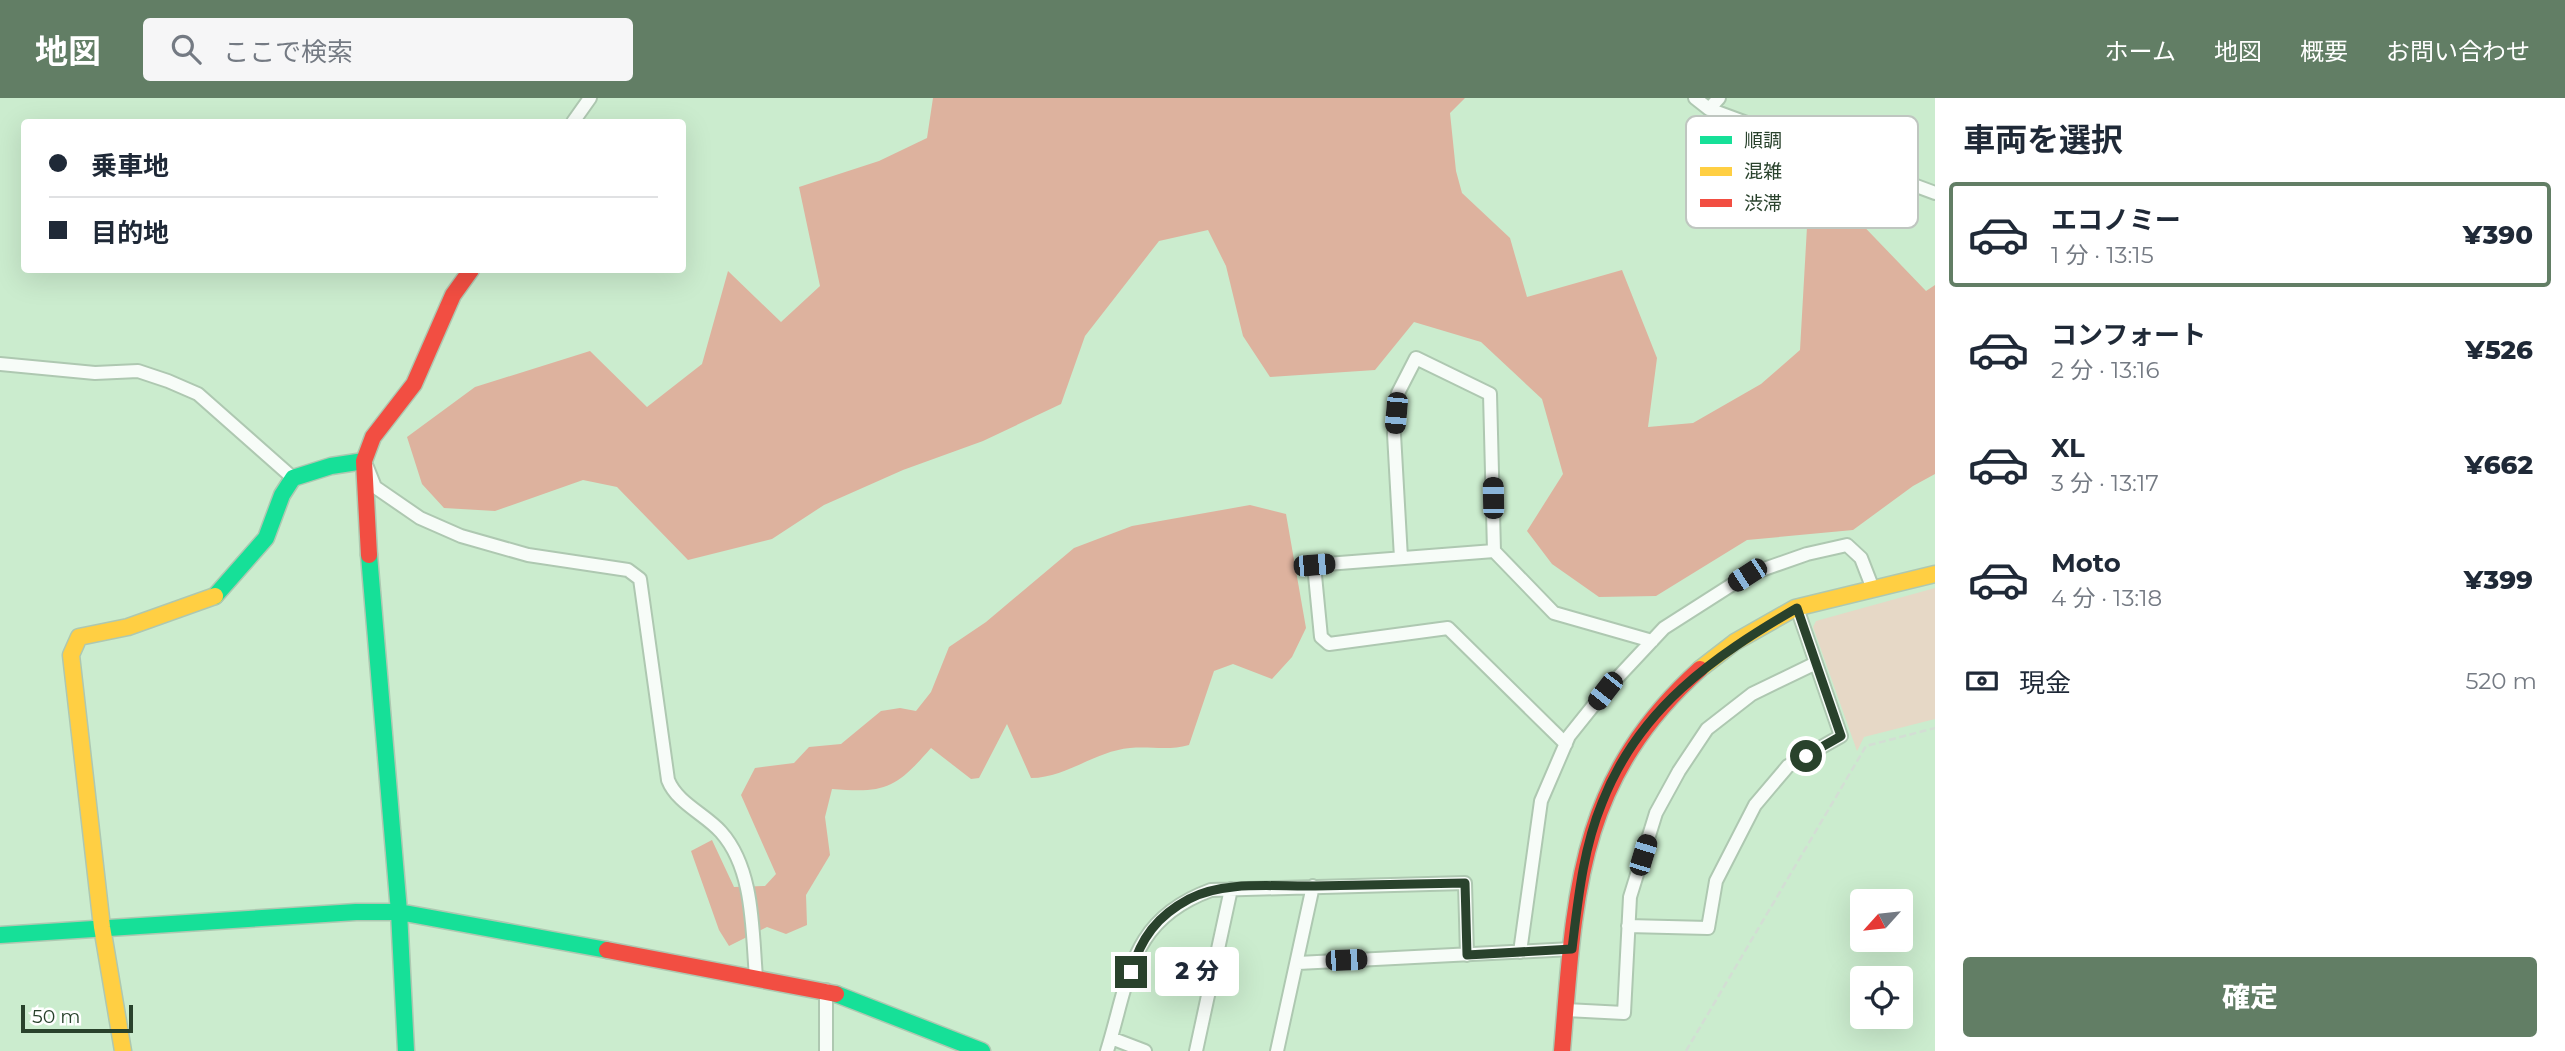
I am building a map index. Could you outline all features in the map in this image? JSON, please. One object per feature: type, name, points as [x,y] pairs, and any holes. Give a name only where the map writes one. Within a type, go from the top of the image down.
[{"type":"street","points":[[575,119],[590,98]]},
{"type":"street","points":[[1695,98],[1709,109],[1728,116]]},
{"type":"street","points":[[1709,109],[1718,98]]},
{"type":"street","points":[[1918,187],[1935,193]]},
{"type":"street","points":[[405,1051],[399,912],[364,494],[365,461],[373,437],[414,384],[453,295],[469,273]]},
{"type":"street","points":[[1401,558],[1394,434],[1398,393],[1416,358],[1490,394],[1494,551],[1554,613],[1652,640]]},
{"type":"street","points":[[0,364],[95,373],[138,371],[167,381],[198,394],[293,478]]},
{"type":"street","points":[[123,1051],[102,927],[71,655],[79,637],[128,628],[213,599],[266,538],[282,495],[293,478],[331,466],[365,461]]},
{"type":"street","points":[[365,461],[375,488],[420,518],[451,532],[528,555],[628,570],[640,579],[668,780],[673,792],[721,831],[739,859],[750,912],[756,977]]},
{"type":"street","points":[[1520,952],[1541,801],[1566,744],[1605,691],[1652,640],[1664,628],[1747,575],[1847,545],[1861,558],[1873,589]]},
{"type":"street","points":[[1494,551],[1314,565],[1321,637],[1329,644],[1448,628],[1566,744]]},
{"type":"street","points":[[1562,1051],[1582,875],[1601,804],[1622,760],[1687,681],[1731,646],[1797,608],[1935,574]]},
{"type":"street","points":[[1628,926],[1708,928],[1716,881],[1755,805],[1788,766],[1841,736],[1797,608]]},
{"type":"street","points":[[1566,1010],[1624,1013],[1630,897],[1656,813],[1707,729],[1752,694],[1816,663]]},
{"type":"street","points":[[1145,1051],[1109,1045],[1144,937],[1158,920],[1190,898],[1211,890],[1465,883],[1467,955]]},
{"type":"street","points":[[1277,1051],[1313,886]]},
{"type":"street","points":[[1196,1051],[1231,889]]},
{"type":"street","points":[[0,935],[102,927],[399,912],[826,990],[982,1051]]},
{"type":"street","points":[[1298,962],[1572,949]]},
{"type":"street","points":[[826,990],[827,1051]]},
{"type":"path","points":[[1686,1051],[1866,746],[1935,728]]},
{"type":"shaded area","points":[[933,98],[1465,98],[1450,113],[1456,171],[1462,193],[1510,238],[1527,297],[1622,270],[1657,358],[1648,427],[1693,423],[1761,384],[1800,350],[1807,228],[1865,228],[1926,291],[1935,285],[1935,474],[1913,486],[1853,530],[1747,540],[1656,596],[1599,597],[1552,564],[1527,531],[1563,474],[1542,399],[1481,342],[1414,322],[1375,370],[1270,377],[1243,336],[1226,266],[1208,230],[1159,241],[1085,336],[1061,404],[983,441],[903,470],[824,505],[772,539],[688,560],[617,487],[583,480],[495,511],[444,508],[422,484],[407,437],[475,387],[590,351],[647,407],[702,364],[728,271],[781,322],[820,286],[799,187],[879,161],[927,138]]},
{"type":"shaded area","points":[[1250,505],[1286,514],[1306,628],[1292,657],[1272,679],[1233,664],[1214,671],[1189,745],[1117,750],[1056,774],[1031,778],[1007,724],[979,778],[971,779],[931,748],[908,772],[888,785],[865,790],[832,789],[825,817],[830,855],[806,895],[807,925],[786,934],[767,927],[729,946],[719,930],[691,851],[712,840],[734,887],[765,886],[776,874],[741,795],[755,768],[794,763],[809,747],[841,744],[881,711],[900,708],[916,711],[931,692],[949,647],[986,622],[1074,548],[1132,526]]},
{"type":"shaded area","points":[[1935,588],[1935,719],[1864,737],[1857,751],[1813,627],[1816,621]]},
{"type":"traffic: fast","points":[[215,596],[266,538],[282,495],[293,478],[331,466],[364,461]]},
{"type":"traffic: fast","points":[[369,555],[399,912],[406,1051]]},
{"type":"traffic: fast","points":[[0,935],[356,912],[399,912],[607,950]]},
{"type":"traffic: fast","points":[[836,994],[982,1051]]},
{"type":"traffic: slow","points":[[1700,669],[1735,642],[1795,608],[1935,574]]},
{"type":"traffic: slow","points":[[123,1051],[102,927],[71,655],[79,637],[128,627],[215,596]]},
{"type":"traffic: jam","points":[[369,555],[364,461],[373,437],[414,384],[453,295],[469,273]]},
{"type":"traffic: jam","points":[[1562,1051],[1579,891],[1589,843],[1605,798],[1628,754],[1659,711],[1700,669]]},
{"type":"traffic: jam","points":[[607,950],[836,994]]},
{"type":"route","points":[[1131,972],[1144,937],[1158,920],[1190,898],[1211,890],[1248,887],[1465,883],[1467,955],[1572,949],[1582,875],[1601,804],[1622,760],[1687,681],[1731,646],[1797,608],[1841,736],[1806,756]]}]
